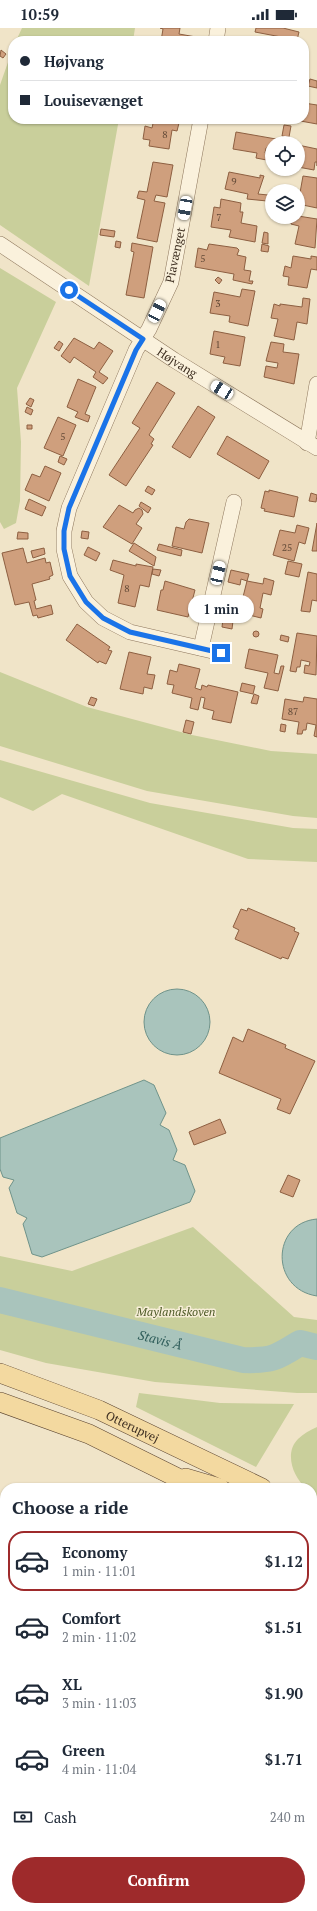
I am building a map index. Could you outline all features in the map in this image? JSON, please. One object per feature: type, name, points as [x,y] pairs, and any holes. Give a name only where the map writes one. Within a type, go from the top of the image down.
[{"type":"main road","name":"Otterupvej","points":[[0,1373],[99,1410],[252,1483]]},
{"type":"main road","points":[[0,1402],[89,1434],[188,1483]]},
{"type":"main road","points":[[164,1471],[204,1483]]},
{"type":"street","name":"Piavænget","points":[[200,124],[171,282],[136,350],[69,508],[64,531],[64,549],[70,576],[86,602],[103,618],[130,632],[221,653]]},
{"type":"street","name":"Højvang","points":[[0,244],[143,339],[312,446]]},
{"type":"street","points":[[312,446],[317,384]]},
{"type":"street","points":[[201,648],[234,502]]},
{"type":"green space","points":[[22,28],[135,28],[134,36],[18,36]]},
{"type":"green space","points":[[8,62],[8,124],[118,124],[89,286],[0,225],[0,85]]},
{"type":"green space","points":[[0,268],[56,302],[17,388],[21,442],[20,501],[16,523],[4,529],[0,522]]},
{"type":"green space","points":[[0,672],[87,707],[192,735],[271,751],[317,754],[317,818],[293,816],[147,791],[0,746]]},
{"type":"green space","points":[[0,760],[150,803],[293,828],[317,829],[317,862],[248,859],[62,794],[33,811],[0,797]]},
{"type":"green space","name":"Maylandskoven","points":[[193,1227],[294,1317],[317,1320],[317,1393],[297,1393],[155,1382],[46,1363],[0,1350],[0,1256],[72,1271]]},
{"type":"green space","points":[[139,1393],[220,1403],[294,1404],[256,1467],[136,1407]]},
{"type":"green space","points":[[317,1427],[317,1483],[301,1483],[297,1478],[292,1465],[291,1458],[294,1445],[302,1435]]},
{"type":"water","points":[[177,989],[189,992],[200,999],[207,1010],[210,1022],[207,1034],[200,1045],[189,1052],[177,1055],[165,1052],[154,1045],[147,1034],[144,1022],[147,1010],[154,999],[165,992]]},
{"type":"water","points":[[144,1080],[154,1085],[166,1113],[160,1125],[169,1130],[177,1150],[173,1160],[185,1165],[195,1191],[190,1202],[42,1257],[32,1254],[23,1224],[27,1218],[17,1213],[9,1188],[14,1180],[3,1177],[0,1169],[0,1138]]},
{"type":"water","points":[[317,1219],[317,1296],[302,1291],[291,1282],[284,1270],[282,1256],[284,1243],[291,1232],[302,1223]]},
{"type":"building","points":[[160,28],[180,28],[179,34],[190,36],[162,36],[163,29]]},
{"type":"building","points":[[256,28],[283,28],[299,32],[298,36],[276,36],[255,32]]},
{"type":"building","points":[[1,50],[6,54],[3,58],[0,56]]},
{"type":"building","points":[[310,79],[317,81],[317,88],[309,86]]},
{"type":"building","points":[[309,104],[317,105],[317,124],[309,123]]},
{"type":"building","points":[[153,124],[179,124],[177,131],[172,130],[169,149],[149,146],[150,140],[143,139],[145,126],[152,128]]},
{"type":"building","points":[[284,125],[291,126],[289,136],[282,136]]},
{"type":"building","points":[[236,132],[265,137],[265,160],[256,158],[257,153],[233,149]]},
{"type":"building","points":[[305,146],[317,149],[317,162],[315,162],[314,170],[305,168]]},
{"type":"building","points":[[153,162],[173,165],[167,197],[156,195],[154,201],[165,203],[157,242],[137,238],[145,200],[137,198],[139,191],[147,192]]},
{"type":"building","points":[[229,172],[260,178],[260,175],[264,176],[258,194],[265,195],[265,201],[247,199],[248,194],[225,189]]},
{"type":"building","points":[[303,176],[317,178],[317,208],[305,205],[305,184],[302,184]]},
{"type":"building","points":[[221,199],[241,203],[240,212],[243,212],[241,223],[257,226],[255,242],[229,237],[231,230],[211,227],[214,207],[220,208]]},
{"type":"building","points":[[305,217],[317,219],[315,248],[295,244],[299,226],[291,224],[305,224]]},
{"type":"building","points":[[101,229],[115,231],[114,237],[100,235]]},
{"type":"building","points":[[264,232],[268,233],[268,244],[262,243]]},
{"type":"building","points":[[116,241],[121,242],[120,248],[115,247]]},
{"type":"building","points":[[132,243],[153,247],[144,298],[126,295],[134,252],[131,251]]},
{"type":"building","points":[[209,244],[237,248],[239,250],[237,255],[246,257],[244,270],[251,271],[249,281],[253,281],[252,284],[233,280],[234,274],[195,267],[198,248],[207,250]]},
{"type":"building","points":[[262,244],[269,246],[268,252],[261,251]]},
{"type":"building","points":[[293,256],[311,259],[311,256],[317,257],[317,270],[311,269],[307,288],[288,285],[289,277],[283,276],[285,266],[291,268]]},
{"type":"building","points":[[218,277],[222,280],[219,284],[215,280]]},
{"type":"building","points":[[242,289],[255,291],[248,326],[229,322],[230,316],[210,313],[214,292],[240,297]]},
{"type":"building","points":[[303,298],[310,299],[307,324],[297,322],[294,340],[274,336],[278,319],[271,318],[274,304],[280,306],[280,304],[302,307]]},
{"type":"building","points":[[214,331],[245,337],[240,366],[223,363],[225,357],[210,354]]},
{"type":"building","points":[[74,338],[94,349],[99,342],[113,351],[99,372],[108,378],[103,384],[93,377],[96,372],[74,357],[70,363],[61,356]]},
{"type":"building","points":[[59,341],[63,344],[59,351],[54,348]]},
{"type":"building","points":[[271,342],[284,344],[283,352],[299,354],[294,384],[264,377],[266,366],[277,368],[278,363],[266,361]]},
{"type":"building","points":[[78,379],[96,387],[85,414],[90,416],[88,422],[75,417],[78,412],[67,407]]},
{"type":"building","points":[[157,382],[175,393],[149,435],[154,439],[151,444],[153,445],[126,486],[109,475],[140,428],[132,423]]},
{"type":"building","points":[[30,398],[34,400],[31,407],[26,404]]},
{"type":"building","points":[[198,406],[215,417],[190,458],[172,447]]},
{"type":"building","points":[[27,407],[33,410],[31,415],[25,412]]},
{"type":"building","points":[[58,417],[76,425],[63,456],[44,448]]},
{"type":"building","points":[[27,425],[32,425],[32,429],[27,429]]},
{"type":"building","points":[[227,436],[269,461],[259,479],[217,454]]},
{"type":"building","points":[[60,456],[67,459],[64,465],[58,462]]},
{"type":"building","points":[[45,466],[61,473],[49,501],[25,490],[32,474],[40,477]]},
{"type":"building","points":[[148,486],[155,490],[152,495],[145,491]]},
{"type":"building","points":[[269,490],[298,497],[294,517],[264,511],[265,509],[261,508],[265,491],[269,492]]},
{"type":"building","points":[[311,493],[317,495],[316,502],[309,501]]},
{"type":"building","points":[[29,499],[46,507],[42,516],[25,509]]},
{"type":"building","points":[[141,502],[151,508],[148,513],[139,506]]},
{"type":"building","points":[[119,505],[133,513],[139,508],[142,510],[143,514],[136,524],[142,528],[132,544],[103,527]]},
{"type":"building","points":[[189,519],[209,523],[202,553],[172,546],[176,527],[184,529],[186,522]]},
{"type":"building","points":[[317,523],[317,551],[312,551]]},
{"type":"building","points":[[297,525],[309,528],[305,544],[299,542],[294,561],[273,555],[280,530],[295,533]]},
{"type":"building","points":[[82,531],[89,532],[88,539],[81,538]]},
{"type":"building","points":[[18,532],[28,533],[28,539],[17,539]]},
{"type":"building","points":[[134,543],[156,557],[154,566],[129,551]]},
{"type":"building","points":[[159,544],[182,550],[181,556],[157,550]]},
{"type":"building","points":[[88,547],[100,553],[96,561],[84,555]]},
{"type":"building","points":[[23,548],[27,563],[45,558],[46,563],[50,562],[53,575],[49,577],[50,579],[32,584],[36,600],[34,601],[36,609],[51,605],[53,614],[38,618],[37,615],[33,616],[29,602],[15,605],[2,553]]},
{"type":"building","points":[[44,548],[45,554],[33,558],[31,551]]},
{"type":"building","points":[[113,560],[136,566],[136,564],[153,567],[149,587],[140,585],[135,607],[118,603],[124,575],[110,570]]},
{"type":"building","points":[[288,561],[302,564],[299,577],[285,574]]},
{"type":"building","points":[[153,569],[161,570],[159,576],[152,574]]},
{"type":"building","points":[[231,570],[249,574],[247,581],[241,579],[240,585],[228,582]]},
{"type":"building","points":[[308,572],[317,574],[317,601],[312,600],[310,612],[301,611]]},
{"type":"building","points":[[264,578],[274,581],[271,595],[263,593],[260,608],[263,609],[261,618],[249,615],[250,611],[240,609],[247,581],[263,584]]},
{"type":"building","points":[[165,581],[195,590],[188,617],[157,610],[161,590],[163,590]]},
{"type":"building","points":[[223,619],[233,621],[232,629],[222,627]]},
{"type":"building","points":[[77,624],[110,647],[108,650],[112,651],[106,664],[99,661],[98,663],[66,640]]},
{"type":"building","points":[[256,631],[259,634],[256,637],[253,634]]},
{"type":"building","points":[[297,633],[317,636],[316,675],[304,673],[305,665],[309,666],[310,662],[301,660],[300,667],[297,667],[296,672],[290,671]]},
{"type":"building","points":[[281,635],[289,637],[288,642],[280,640]]},
{"type":"building","points":[[249,649],[278,655],[274,673],[279,674],[281,666],[284,666],[278,691],[264,688],[268,673],[245,668]]},
{"type":"building","points":[[129,652],[151,657],[147,674],[155,675],[152,689],[144,687],[143,694],[120,689]]},
{"type":"building","points":[[179,664],[200,669],[195,688],[201,690],[202,685],[207,687],[208,685],[238,692],[231,723],[212,719],[214,711],[203,708],[205,698],[201,697],[198,710],[190,708],[192,698],[172,693],[174,685],[167,684],[170,670],[177,672]]},
{"type":"building","points":[[242,683],[255,686],[253,694],[240,691]]},
{"type":"building","points":[[254,694],[259,696],[257,704],[251,703]]},
{"type":"building","points":[[91,697],[97,699],[94,706],[88,704]]},
{"type":"building","points":[[304,697],[317,699],[317,737],[314,736],[316,725],[307,723],[306,730],[303,730],[302,734],[297,734],[299,722],[282,719],[285,699],[303,702]]},
{"type":"building","points":[[186,720],[194,722],[191,734],[183,732]]},
{"type":"building","points":[[281,724],[286,725],[285,732],[280,731]]},
{"type":"building","points":[[248,908],[295,928],[294,931],[299,933],[288,959],[282,957],[281,959],[235,939],[239,930],[233,927],[241,909],[247,911]]},
{"type":"building","points":[[248,1029],[286,1045],[285,1048],[315,1061],[290,1114],[277,1109],[281,1099],[219,1073],[233,1037],[243,1042]]},
{"type":"building","points":[[220,1119],[226,1133],[194,1145],[189,1132]]},
{"type":"building","points":[[288,1175],[300,1180],[293,1197],[280,1192]]},
{"type":"waterway","name":"Stavis Å","points":[[0,1300],[243,1360],[273,1358],[300,1343],[317,1347]]},
{"type":"route","points":[[69,290],[143,339],[136,350],[69,508],[64,531],[64,549],[70,576],[86,602],[103,618],[130,632],[221,653]]}]
